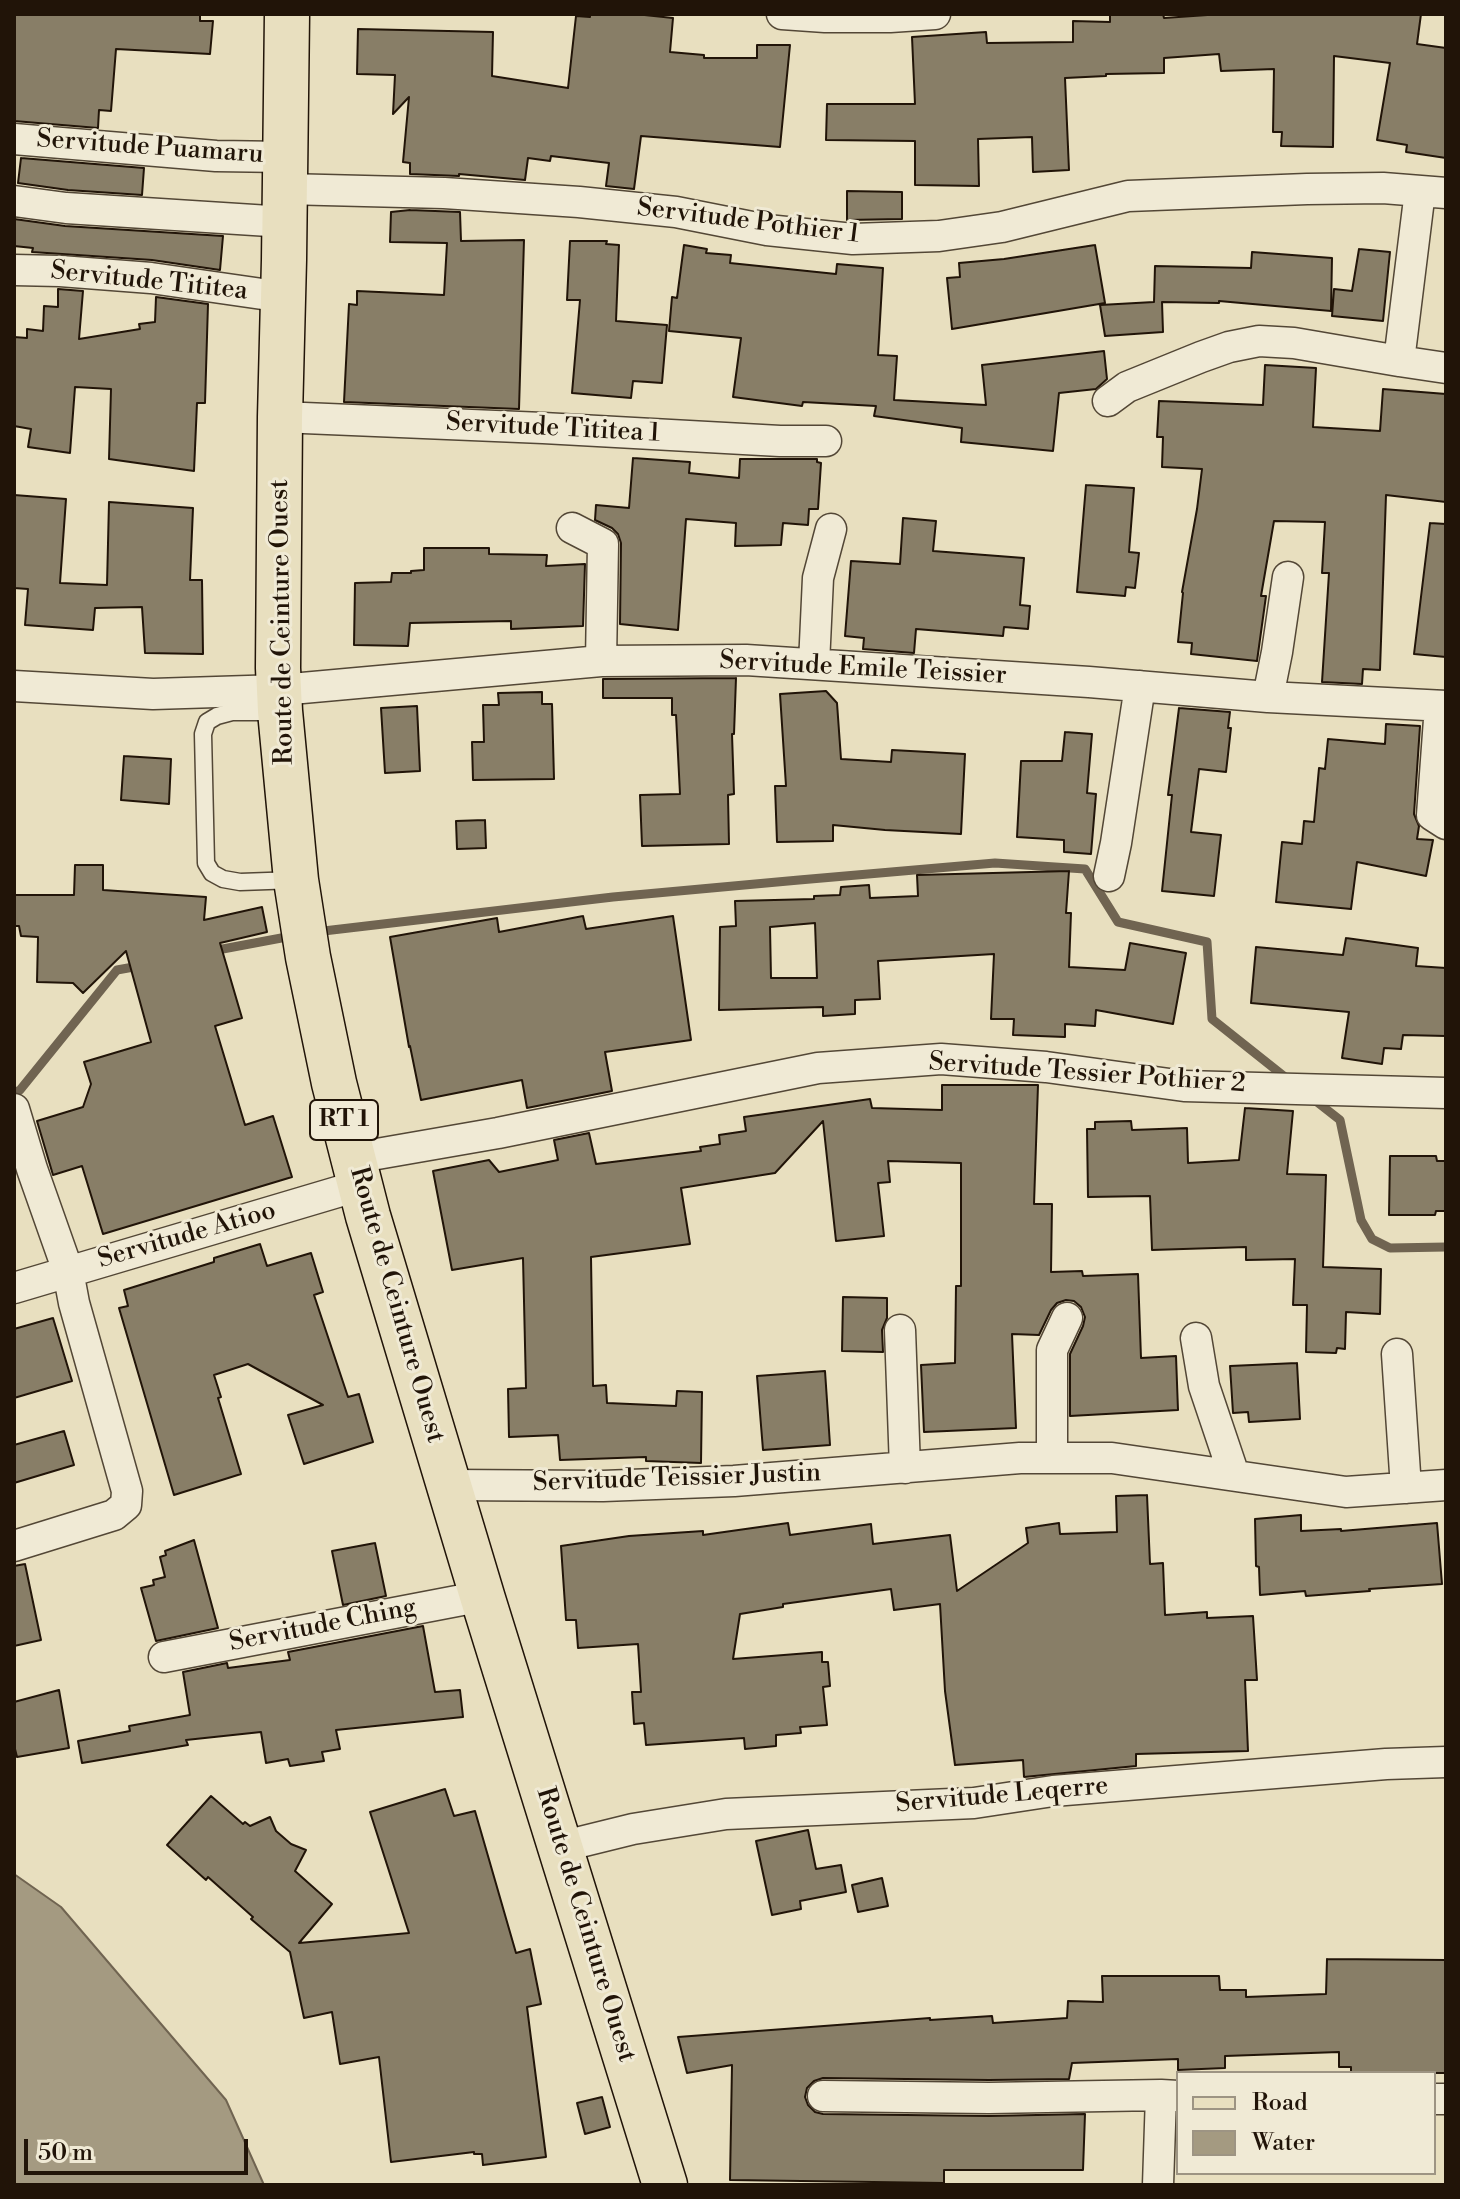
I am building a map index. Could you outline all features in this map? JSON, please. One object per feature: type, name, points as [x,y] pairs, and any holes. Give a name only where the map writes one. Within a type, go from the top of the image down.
[{"type":"main road","name":"Route de Ceinture Ouest","points":[[287,14],[278,636],[280,700],[296,880],[308,957],[334,1083],[357,1172],[449,1485],[665,2185]]},
{"type":"street","points":[[782,14],[825,17],[935,14]]},
{"type":"street","name":"Servitude Puamaru","points":[[14,139],[216,156],[285,190]]},
{"type":"street","name":"Servitude Pothier 1","points":[[285,190],[444,193],[579,202],[676,212],[767,230],[853,239],[939,236],[1002,227],[1128,196],[1383,188],[1433,192]]},
{"type":"street","points":[[14,201],[66,208],[285,190]]},
{"type":"street","points":[[1399,361],[1433,192]]},
{"type":"street","name":"Servitude Tititea","points":[[14,270],[151,278],[283,297]]},
{"type":"street","points":[[1108,401],[1127,387],[1201,357],[1259,341],[1294,343],[1446,368]]},
{"type":"street","name":"Servitude Tititea 1","points":[[280,417],[826,441]]},
{"type":"street","points":[[572,528],[603,544],[601,661]]},
{"type":"street","points":[[814,664],[820,546]]},
{"type":"street","points":[[1268,697],[1288,577]]},
{"type":"street","name":"Servitude Emile Teissier","points":[[14,686],[280,700],[601,661],[746,660],[1268,697],[1443,706]]},
{"type":"street","points":[[1109,876],[1140,686]]},
{"type":"street","points":[[1443,706],[1432,815],[1446,824]]},
{"type":"street","name":"Servitude Tessier Pothier 2","points":[[357,1172],[498,1133],[818,1068],[941,1059],[1046,1067],[1184,1086],[1446,1093]]},
{"type":"street","points":[[14,1109],[68,1271],[74,1303],[127,1491],[126,1505],[114,1515],[14,1546]]},
{"type":"street","name":"Servitude Atioo","points":[[14,1288],[357,1172]]},
{"type":"street","points":[[1052,1458],[1052,1350],[1067,1318]]},
{"type":"street","points":[[900,1330],[905,1468]]},
{"type":"street","points":[[1196,1338],[1204,1386],[1234,1475]]},
{"type":"street","points":[[1397,1354],[1406,1488]]},
{"type":"street","name":"Servitude Teissier Justin","points":[[449,1485],[603,1486],[734,1481],[1020,1458],[1112,1458],[1346,1492],[1446,1485]]},
{"type":"street","name":"Servitude Ching","points":[[164,1657],[483,1596]]},
{"type":"street","name":"Servitude Leqerre","points":[[560,1847],[633,1829],[726,1814],[974,1803],[1053,1791],[1386,1764],[1446,1762]]},
{"type":"street","points":[[823,2096],[989,2098],[1169,2095],[1158,2185]]},
{"type":"lane","points":[[280,700],[217,716],[207,722],[203,734],[206,863],[212,873],[223,879],[240,882],[296,880]]},
{"type":"water","points":[[14,1874],[61,1907],[226,2100],[264,2185],[14,2185]]},
{"type":"building","points":[[14,14],[200,14],[200,21],[213,21],[210,54],[116,49],[111,111],[99,110],[98,128],[14,121]]},
{"type":"building","points":[[590,14],[673,18],[670,52],[704,55],[704,58],[757,58],[757,45],[790,45],[780,147],[641,136],[634,189],[606,186],[609,163],[551,156],[550,161],[528,158],[525,180],[459,174],[410,174],[410,163],[403,162],[409,97],[393,114],[395,75],[357,74],[358,29],[493,32],[492,76],[568,88],[576,16],[590,17]]},
{"type":"building","points":[[1110,14],[1163,14],[1164,18],[1222,14],[1421,14],[1417,44],[1446,48],[1446,158],[1406,152],[1407,145],[1377,140],[1390,63],[1334,56],[1333,147],[1281,146],[1282,132],[1273,132],[1274,69],[1221,71],[1219,54],[1164,58],[1164,73],[1065,78],[1069,170],[1033,172],[1032,137],[978,139],[979,186],[915,185],[915,141],[826,140],[827,104],[915,104],[912,37],[986,32],[987,43],[1073,42],[1073,21],[1110,22]]},
{"type":"building","points":[[21,158],[144,168],[142,195],[18,183]]},
{"type":"building","points":[[847,191],[902,192],[902,219],[847,220]]},
{"type":"building","points":[[391,212],[460,212],[461,241],[524,240],[519,409],[344,402],[349,304],[357,305],[357,291],[444,295],[447,243],[390,242]]},
{"type":"building","points":[[14,219],[65,226],[223,236],[220,270],[152,260],[32,252],[33,248],[14,246]]},
{"type":"building","points":[[570,241],[607,241],[606,244],[619,245],[616,321],[667,325],[662,383],[633,381],[631,398],[572,393],[580,300],[567,300]]},
{"type":"building","points":[[684,245],[707,249],[706,253],[731,255],[730,263],[836,274],[837,264],[883,268],[878,355],[897,356],[894,400],[986,405],[982,365],[1104,351],[1107,379],[1096,389],[1059,393],[1053,451],[961,442],[962,428],[874,416],[876,406],[803,402],[802,406],[733,397],[741,338],[669,331],[672,297],[677,298]]},
{"type":"building","points":[[1095,245],[1105,303],[952,329],[947,278],[960,277],[959,263]]},
{"type":"building","points":[[1359,249],[1390,252],[1383,321],[1332,316],[1334,289],[1352,291]]},
{"type":"building","points":[[1252,252],[1332,258],[1331,311],[1219,301],[1162,302],[1163,332],[1105,336],[1100,305],[1154,302],[1155,266],[1251,268]]},
{"type":"building","points":[[58,289],[83,291],[79,339],[140,329],[139,324],[155,322],[156,297],[208,304],[205,403],[197,403],[194,471],[109,459],[111,389],[75,387],[70,453],[28,447],[31,429],[14,426],[14,337],[27,338],[27,329],[43,331],[44,306],[58,307]]},
{"type":"building","points":[[1265,365],[1316,368],[1313,427],[1380,431],[1383,389],[1446,394],[1446,502],[1386,495],[1380,670],[1363,669],[1362,684],[1322,682],[1329,573],[1322,573],[1325,522],[1274,521],[1261,596],[1266,596],[1257,661],[1191,654],[1192,643],[1178,642],[1182,592],[1202,469],[1162,467],[1163,437],[1157,437],[1159,401],[1263,405]]},
{"type":"building","points":[[633,458],[690,462],[689,473],[739,478],[740,459],[817,459],[821,463],[818,509],[809,509],[808,525],[783,523],[781,545],[735,546],[736,523],[686,519],[678,630],[620,624],[621,543],[612,528],[595,520],[596,505],[629,508]]},
{"type":"building","points":[[1086,485],[1134,488],[1129,552],[1139,553],[1135,588],[1126,587],[1125,596],[1077,592]]},
{"type":"building","points":[[14,495],[66,499],[60,583],[107,585],[109,502],[193,508],[190,580],[202,580],[203,654],[145,653],[142,607],[95,608],[93,630],[25,625],[28,589],[14,588]]},
{"type":"building","points":[[903,518],[936,521],[933,551],[1024,558],[1020,605],[1030,606],[1028,629],[1004,627],[1003,636],[916,629],[914,653],[863,649],[864,638],[845,636],[851,561],[900,564]]},
{"type":"building","points":[[1430,523],[1446,524],[1446,657],[1414,654]]},
{"type":"building","points":[[424,548],[489,548],[489,554],[547,555],[546,566],[585,564],[583,626],[511,629],[511,621],[410,623],[408,646],[354,645],[355,583],[391,582],[392,573],[424,570]]},
{"type":"building","points":[[736,678],[732,734],[734,794],[728,795],[729,844],[642,846],[640,795],[680,794],[676,715],[672,715],[672,698],[603,698],[603,679]]},
{"type":"building","points":[[826,691],[837,703],[841,759],[891,762],[892,750],[965,754],[961,834],[833,825],[833,841],[777,842],[775,786],[786,786],[780,694]]},
{"type":"building","points":[[542,692],[542,704],[552,704],[554,779],[473,780],[472,742],[484,742],[483,705],[499,705],[498,693]]},
{"type":"building","points":[[417,706],[420,771],[385,773],[381,708]]},
{"type":"building","points":[[1179,708],[1230,712],[1226,772],[1199,769],[1191,832],[1221,835],[1214,896],[1162,891],[1172,795],[1168,795]]},
{"type":"building","points":[[1386,724],[1420,726],[1414,814],[1419,826],[1417,839],[1433,840],[1426,876],[1357,862],[1351,909],[1276,902],[1282,842],[1302,844],[1304,821],[1314,822],[1319,768],[1325,769],[1328,739],[1385,744]]},
{"type":"building","points":[[1065,732],[1092,734],[1087,793],[1096,794],[1091,854],[1064,852],[1064,840],[1017,837],[1021,761],[1062,761]]},
{"type":"building","points":[[124,756],[171,759],[169,804],[121,800]]},
{"type":"building","points":[[485,820],[486,848],[457,849],[456,821]]},
{"type":"building","points":[[75,865],[103,865],[103,890],[206,897],[204,920],[262,907],[267,932],[220,943],[242,1018],[215,1026],[245,1125],[273,1116],[292,1177],[103,1234],[82,1166],[53,1175],[37,1121],[83,1107],[91,1084],[84,1062],[151,1042],[126,951],[83,993],[73,983],[37,982],[38,937],[21,936],[19,926],[14,926],[14,895],[74,895]]},
{"type":"building","points":[[1069,871],[1066,913],[1071,913],[1069,967],[1125,970],[1130,943],[1186,953],[1173,1024],[1096,1010],[1095,1026],[1065,1024],[1065,1037],[1013,1035],[1014,1019],[991,1019],[994,954],[878,961],[880,999],[855,1000],[855,1014],[823,1016],[823,1007],[719,1010],[720,927],[736,926],[735,901],[814,899],[814,896],[840,895],[841,887],[869,885],[870,898],[918,896],[917,875]],"holes":[[[815,923],[817,978],[771,978],[770,927]]]},
{"type":"building","points":[[583,916],[586,929],[673,916],[691,1040],[605,1052],[612,1091],[527,1108],[522,1080],[421,1100],[390,937],[497,918],[499,932]]},
{"type":"building","points":[[1346,938],[1418,948],[1416,966],[1446,968],[1446,1036],[1403,1035],[1401,1049],[1384,1048],[1382,1064],[1342,1058],[1349,1012],[1251,1003],[1256,947],[1343,955]]},
{"type":"building","points":[[942,1085],[1038,1085],[1034,1204],[1052,1204],[1051,1272],[1082,1271],[1083,1276],[1138,1274],[1141,1358],[1176,1356],[1178,1410],[1070,1416],[1070,1354],[1085,1317],[1081,1307],[1074,1301],[1066,1300],[1057,1303],[1051,1310],[1039,1335],[1012,1334],[1016,1428],[924,1432],[921,1365],[955,1363],[956,1286],[961,1286],[961,1163],[888,1161],[890,1182],[878,1183],[884,1236],[836,1241],[823,1121],[775,1173],[681,1188],[690,1244],[591,1257],[593,1386],[606,1385],[607,1403],[676,1406],[677,1391],[702,1392],[701,1463],[646,1461],[646,1457],[560,1460],[558,1435],[509,1437],[508,1389],[526,1388],[523,1258],[452,1270],[433,1171],[489,1160],[499,1172],[558,1160],[554,1140],[589,1133],[596,1164],[701,1151],[700,1147],[720,1144],[719,1135],[746,1131],[744,1117],[870,1099],[872,1108],[942,1110]]},
{"type":"building","points":[[1245,1108],[1293,1111],[1287,1174],[1326,1175],[1323,1267],[1381,1269],[1380,1314],[1346,1312],[1345,1349],[1337,1348],[1336,1353],[1306,1352],[1307,1305],[1293,1305],[1295,1259],[1246,1260],[1246,1247],[1152,1250],[1150,1196],[1088,1197],[1087,1129],[1095,1129],[1095,1122],[1131,1121],[1132,1130],[1187,1128],[1188,1163],[1239,1160]]},
{"type":"building","points":[[1390,1156],[1436,1156],[1437,1161],[1446,1161],[1446,1211],[1436,1211],[1435,1215],[1389,1215]]},
{"type":"building","points":[[260,1244],[267,1266],[311,1253],[323,1292],[314,1295],[348,1397],[359,1394],[373,1442],[304,1464],[288,1415],[323,1405],[248,1364],[214,1375],[241,1474],[174,1495],[119,1308],[128,1306],[124,1290]]},
{"type":"building","points":[[843,1297],[887,1298],[887,1318],[882,1330],[883,1352],[842,1351]]},
{"type":"building","points":[[53,1318],[72,1381],[14,1398],[14,1329]]},
{"type":"building","points":[[1297,1363],[1300,1419],[1249,1422],[1248,1412],[1233,1413],[1230,1366]]},
{"type":"building","points":[[825,1371],[830,1445],[763,1450],[757,1376]]},
{"type":"building","points":[[64,1431],[74,1465],[14,1483],[14,1445]]},
{"type":"building","points":[[1147,1495],[1150,1564],[1163,1563],[1165,1615],[1207,1612],[1207,1618],[1253,1616],[1257,1680],[1245,1680],[1248,1751],[1136,1754],[1136,1766],[1024,1777],[1023,1760],[955,1765],[945,1691],[940,1604],[894,1610],[891,1589],[783,1604],[783,1607],[740,1614],[733,1659],[822,1652],[822,1662],[828,1662],[830,1686],[823,1687],[827,1725],[800,1727],[801,1733],[776,1735],[776,1746],[745,1749],[744,1738],[646,1745],[644,1723],[634,1724],[632,1692],[641,1692],[638,1644],[578,1648],[576,1620],[566,1620],[561,1546],[629,1536],[703,1531],[703,1535],[788,1523],[790,1535],[871,1524],[873,1544],[950,1535],[957,1591],[1028,1543],[1026,1528],[1059,1523],[1060,1534],[1117,1532],[1116,1496]]},
{"type":"building","points":[[1301,1515],[1301,1531],[1437,1523],[1442,1584],[1306,1596],[1305,1591],[1260,1595],[1255,1519]]},
{"type":"building","points":[[194,1540],[218,1628],[156,1641],[141,1588],[154,1585],[153,1580],[165,1577],[160,1557],[166,1555],[165,1551]]},
{"type":"building","points":[[375,1543],[386,1596],[343,1605],[332,1551]]},
{"type":"building","points":[[25,1564],[41,1640],[14,1646],[14,1566]]},
{"type":"building","points":[[423,1626],[435,1692],[460,1690],[463,1717],[336,1730],[340,1749],[322,1752],[324,1761],[290,1766],[288,1759],[266,1763],[261,1732],[186,1740],[188,1745],[82,1763],[78,1741],[130,1731],[129,1726],[190,1715],[183,1672],[227,1663],[228,1668],[290,1660],[288,1652]]},
{"type":"building","points":[[59,1690],[69,1748],[17,1757],[14,1702]]},
{"type":"building","points":[[445,1789],[454,1816],[475,1811],[516,1953],[530,1949],[541,2004],[527,2007],[546,2157],[483,2165],[482,2154],[474,2152],[391,2162],[379,2057],[340,2064],[332,2012],[304,2018],[290,1952],[208,1877],[206,1880],[167,1845],[211,1796],[243,1824],[245,1822],[250,1826],[270,1817],[276,1831],[291,1844],[306,1850],[295,1871],[332,1904],[299,1943],[409,1933],[370,1812]]},
{"type":"building","points":[[808,1830],[816,1869],[841,1865],[846,1892],[800,1901],[801,1909],[772,1915],[756,1841]]},
{"type":"building","points":[[882,1878],[888,1906],[858,1912],[852,1885]]},
{"type":"building","points":[[1327,1959],[1446,1960],[1446,2073],[1351,2071],[1351,2067],[1339,2067],[1339,2052],[1225,2056],[1225,2068],[1178,2070],[1178,2059],[1072,2063],[1069,2079],[823,2078],[807,2088],[805,2097],[808,2105],[815,2112],[823,2114],[1085,2114],[1083,2170],[944,2170],[944,2183],[730,2180],[732,2065],[687,2073],[678,2037],[930,2018],[992,2016],[993,2023],[1067,2018],[1068,2001],[1103,2002],[1102,1976],[1219,1976],[1220,1990],[1246,1990],[1246,1997],[1326,1994]]},
{"type":"building","points":[[602,2097],[610,2127],[585,2134],[577,2103]]},
{"type":"waterway","points":[[315,932],[613,897],[995,863],[1085,869],[1118,922],[1207,942],[1212,1019],[1290,1081]]},
{"type":"waterway","points":[[212,951],[292,936]]},
{"type":"waterway","points":[[14,1093],[20,1090],[117,970],[139,966]]},
{"type":"waterway","points":[[1312,1098],[1340,1120],[1361,1220],[1372,1239],[1390,1248],[1446,1247]]}]
